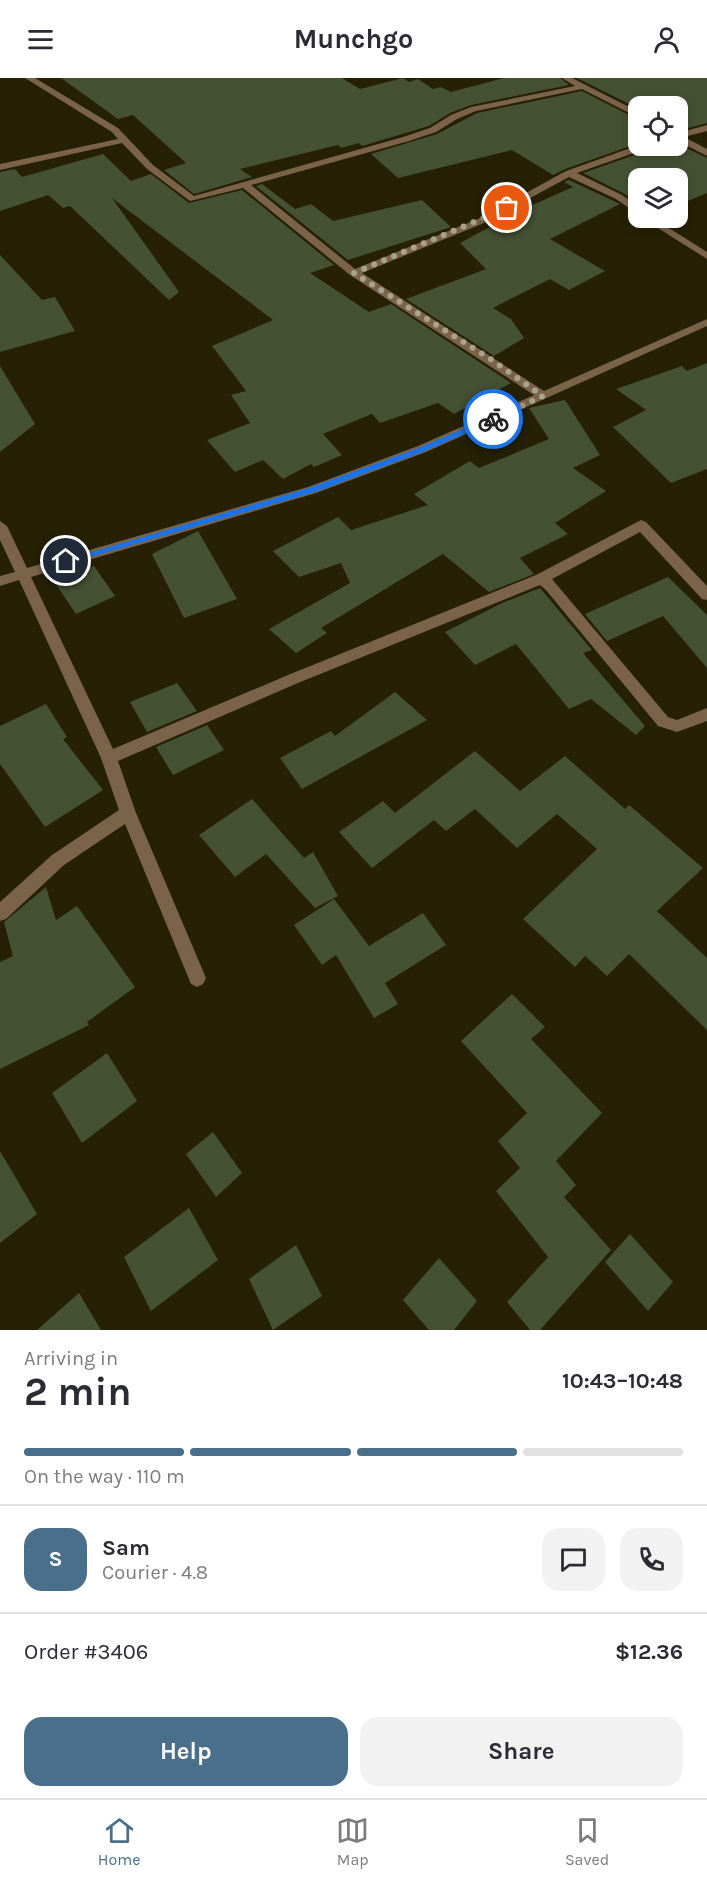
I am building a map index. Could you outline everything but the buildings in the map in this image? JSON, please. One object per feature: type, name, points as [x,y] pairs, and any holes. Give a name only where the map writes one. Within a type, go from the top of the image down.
[{"type":"street","points":[[29,78],[115,130],[150,167],[193,199],[406,139],[433,130],[453,117],[474,109],[580,87]]},
{"type":"street","points":[[566,78],[628,110]]},
{"type":"street","points":[[688,133],[707,128]]},
{"type":"street","points":[[0,167],[124,140]]},
{"type":"street","points":[[688,142],[707,153]]},
{"type":"street","points":[[354,273],[490,217],[569,173],[628,152]]},
{"type":"street","points":[[569,173],[620,197],[628,203]]},
{"type":"street","points":[[245,185],[354,273],[489,358],[543,396]]},
{"type":"street","points":[[663,228],[707,256]]},
{"type":"street","points":[[0,580],[312,490],[422,450],[707,322]]},
{"type":"street","points":[[109,758],[293,679],[541,579],[640,525],[707,595]]},
{"type":"street","points":[[0,526],[109,758],[128,813],[197,978]]},
{"type":"street","points":[[541,579],[551,586],[663,722],[677,726],[707,714]]},
{"type":"street","points":[[0,913],[58,860],[128,813]]},
{"type":"way so far","points":[[493,419],[543,396],[489,358],[406,308],[354,273],[507,208]]},
{"type":"route","points":[[66,561],[312,490],[422,450],[493,419]]}]
